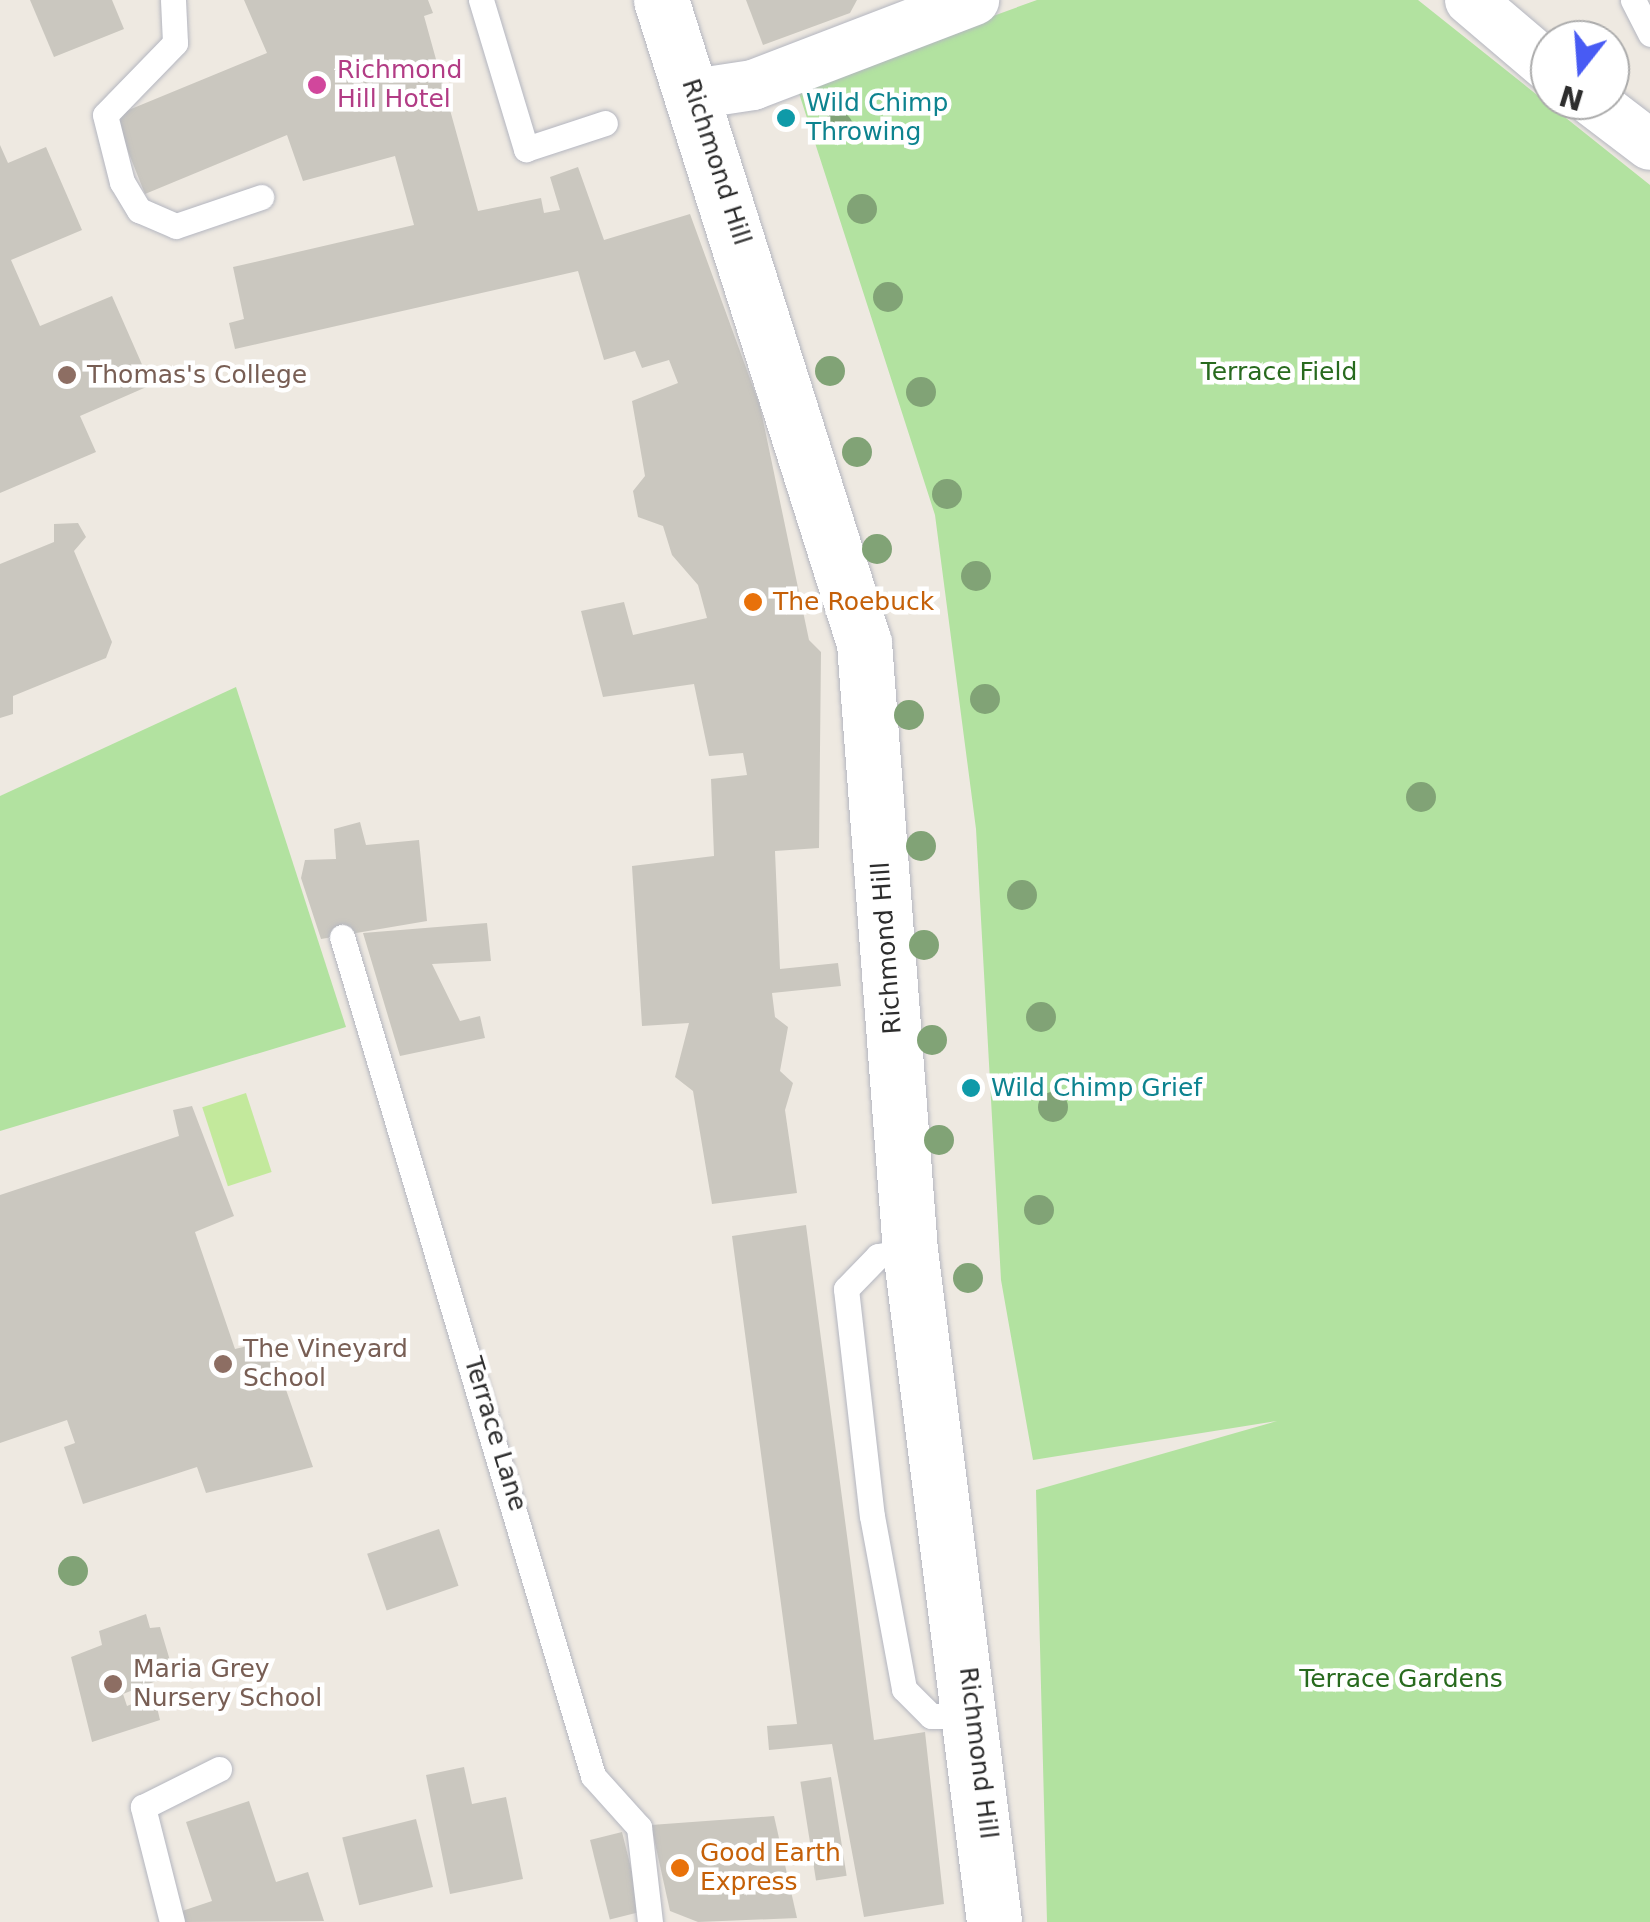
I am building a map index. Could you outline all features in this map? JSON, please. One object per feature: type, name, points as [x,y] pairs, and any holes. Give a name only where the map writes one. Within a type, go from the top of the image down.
[{"type":"main road","name":"Richmond Hill","points":[[661,0],[694,94],[864,643],[910,1250],[975,1716],[994,1922]]},
{"type":"street","points":[[694,94],[753,85],[974,0]]},
{"type":"street","points":[[1470,0],[1530,51]]},
{"type":"street","points":[[1621,120],[1648,139]]},
{"type":"lane","points":[[174,0],[175,44],[105,115],[122,182],[139,210],[176,226],[261,197]]},
{"type":"lane","points":[[481,0],[526,149],[605,123]]},
{"type":"lane","points":[[1633,0],[1650,34]]},
{"type":"lane","name":"Terrace Lane","points":[[342,937],[593,1776],[639,1827],[650,1922]]},
{"type":"lane","points":[[910,1250],[878,1256],[846,1289],[872,1516],[904,1688],[931,1716],[975,1716]]},
{"type":"lane","points":[[172,1922],[143,1807],[219,1769]]},
{"type":"green space","name":"Terrace Field","points":[[1037,0],[1418,0],[1530,89],[1530,120],[1568,120],[1650,185],[1650,1922],[1047,1922],[1036,1490],[1277,1421],[1033,1460],[1001,1280],[976,829],[935,515],[797,87]]},
{"type":"green space","points":[[236,687],[346,1027],[0,1131],[0,796]]},
{"type":"green space","points":[[246,1093],[272,1172],[228,1186],[202,1107]]},
{"type":"building","points":[[30,0],[112,0],[124,29],[54,57]]},
{"type":"building","points":[[244,0],[428,0],[433,13],[424,16],[478,211],[541,198],[544,213],[560,210],[550,177],[578,167],[604,240],[690,214],[760,406],[809,640],[821,652],[819,848],[775,851],[780,969],[838,963],[841,986],[772,993],[775,1017],[788,1027],[780,1071],[793,1083],[785,1110],[797,1193],[712,1204],[693,1091],[675,1077],[689,1023],[642,1026],[632,866],[714,856],[711,779],[747,775],[743,753],[709,756],[694,684],[603,697],[581,611],[624,602],[633,635],[707,618],[698,585],[672,555],[663,526],[638,517],[633,491],[645,476],[632,401],[678,383],[669,360],[642,368],[635,351],[604,360],[578,271],[235,349],[229,323],[244,319],[233,267],[414,225],[395,156],[303,181],[287,135],[145,194],[114,116],[267,53]]},
{"type":"building","points":[[746,0],[857,0],[850,13],[763,45]]},
{"type":"building","points":[[0,145],[8,163],[46,147],[82,230],[11,260],[40,326],[112,296],[151,385],[80,416],[96,452],[0,493]]},
{"type":"building","points":[[78,523],[86,537],[74,551],[112,642],[106,658],[13,696],[13,714],[0,718],[0,564],[54,542],[54,524]]},
{"type":"building","points":[[360,822],[366,845],[419,840],[427,921],[321,939],[301,878],[305,860],[336,859],[334,829]]},
{"type":"building","points":[[487,923],[491,961],[432,964],[460,1021],[480,1016],[485,1038],[400,1056],[363,933]]},
{"type":"building","points":[[192,1106],[234,1216],[195,1232],[235,1349],[269,1341],[313,1467],[206,1493],[197,1467],[83,1504],[64,1447],[75,1443],[67,1420],[0,1443],[0,1195],[179,1136],[173,1110]]},
{"type":"building","points":[[806,1225],[874,1740],[925,1732],[944,1904],[864,1917],[832,1744],[769,1750],[767,1726],[797,1724],[732,1236]]},
{"type":"building","points":[[439,1529],[459,1586],[387,1610],[367,1554]]},
{"type":"building","name":"Maria Grey Nursery School","points":[[146,1614],[150,1628],[160,1627],[174,1674],[123,1694],[127,1706],[154,1695],[160,1720],[92,1742],[71,1657],[102,1645],[99,1631]]},
{"type":"building","points":[[464,1767],[472,1804],[506,1797],[523,1879],[450,1894],[426,1775]]},
{"type":"building","points":[[831,1777],[847,1876],[816,1881],[800,1782]]},
{"type":"building","points":[[249,1801],[276,1882],[308,1872],[324,1921],[185,1922],[182,1911],[212,1901],[186,1822]]},
{"type":"building","points":[[774,1816],[797,1918],[698,1922],[670,1911],[651,1825]]},
{"type":"building","points":[[416,1819],[433,1887],[359,1905],[342,1837]]},
{"type":"building","points":[[622,1832],[642,1912],[610,1920],[590,1840]]},
{"type":"place","name":"Richmond Hill Hotel","points":[[317,85]]},
{"type":"place","name":"Wild Chimp Throwing","points":[[786,118]]},
{"type":"place","name":"Thomas's College","points":[[67,375]]},
{"type":"place","name":"The Roebuck","points":[[753,602]]},
{"type":"place","name":"Wild Chimp Grief","points":[[971,1088]]},
{"type":"place","name":"The Vineyard School","points":[[223,1364]]},
{"type":"place","name":"Maria Grey Nursery School","points":[[113,1684]]},
{"type":"place","name":"Good Earth Express","points":[[680,1868]]},
{"type":"park label","name":"Terrace Gardens","points":[[1401,1679]]}]
